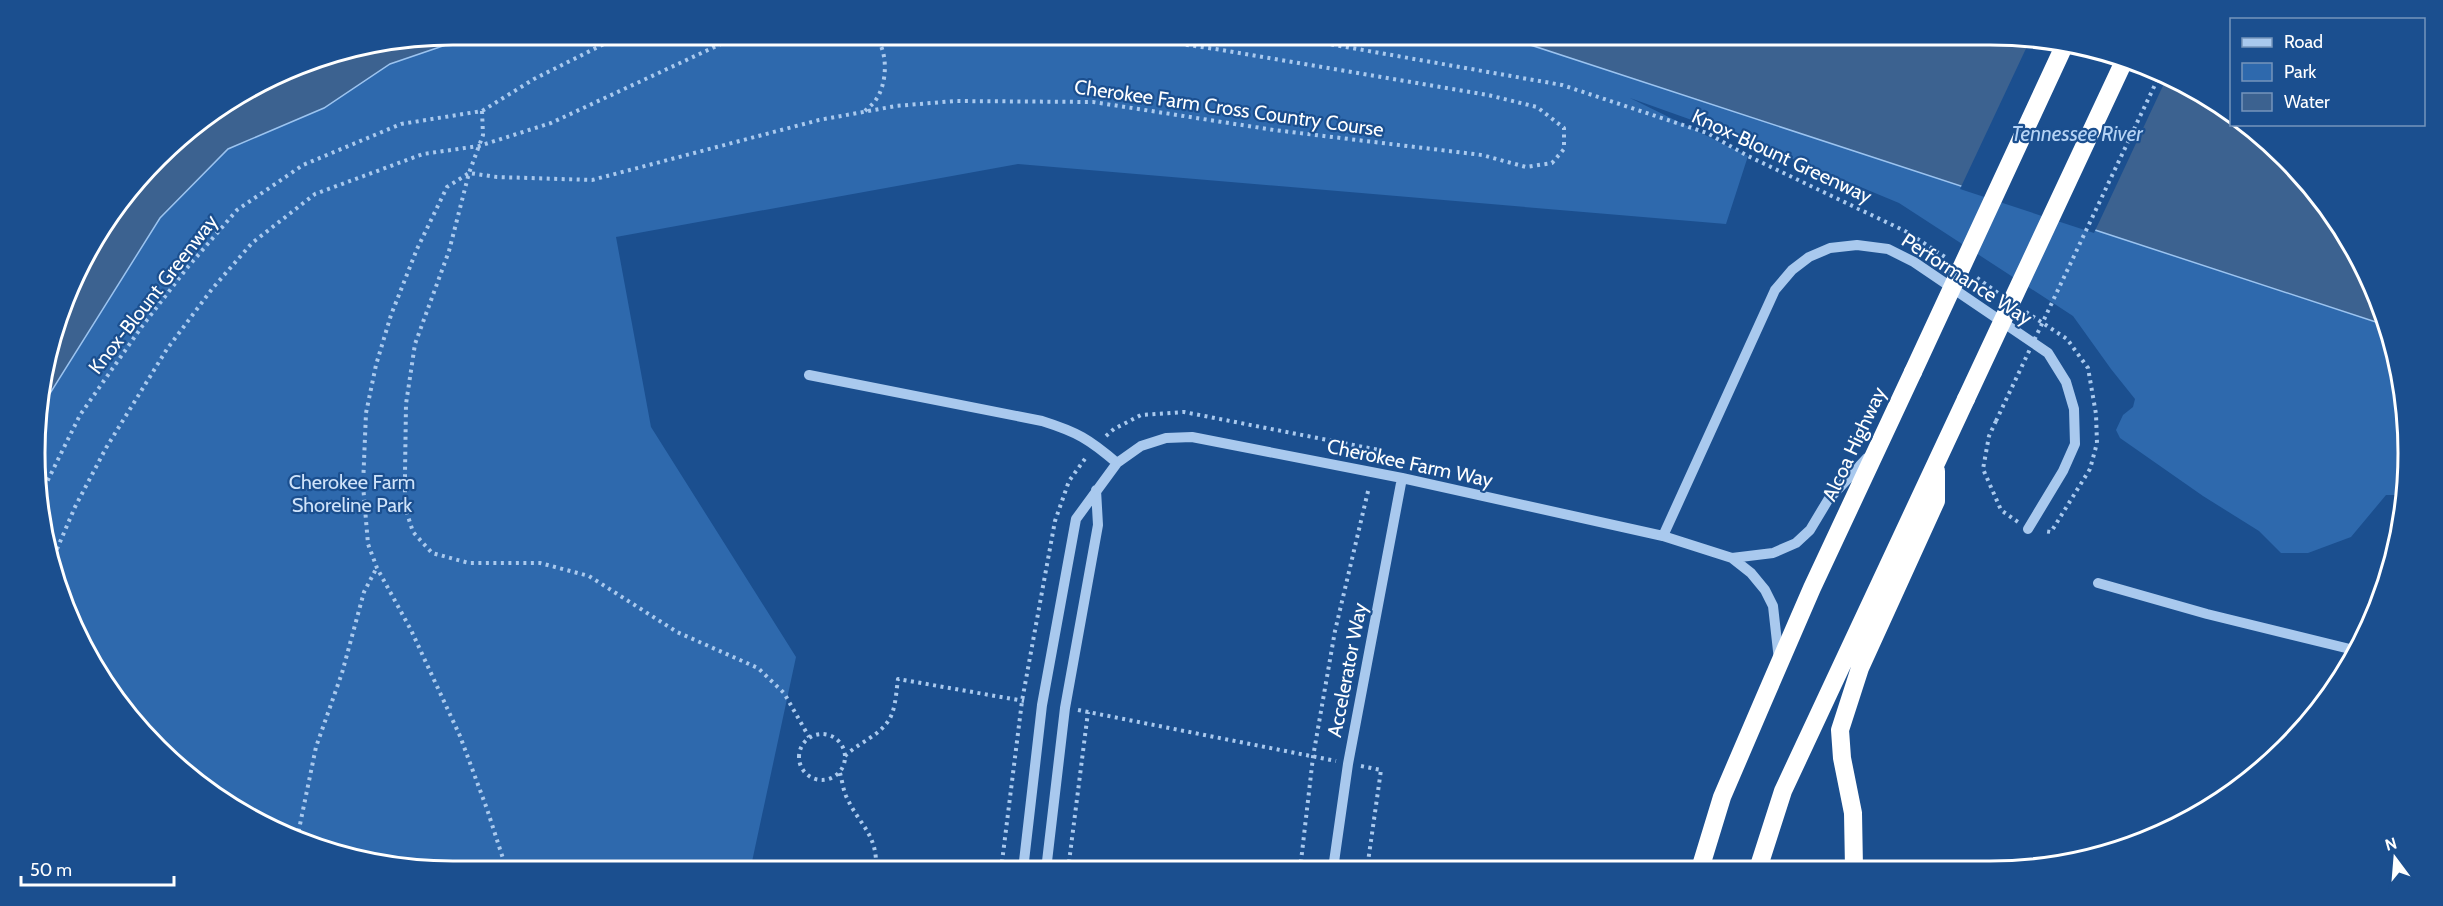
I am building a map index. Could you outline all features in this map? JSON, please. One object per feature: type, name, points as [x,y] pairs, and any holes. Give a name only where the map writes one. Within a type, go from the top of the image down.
[{"type":"highway","name":"Alcoa Highway","points":[[1702,861],[1722,797],[1780,663],[2062,51]]},
{"type":"highway","points":[[1760,861],[1783,791],[2121,67]]},
{"type":"highway","points":[[1854,861],[1853,813],[1842,758],[1840,730],[1860,668],[1936,501],[1936,464]]},
{"type":"street","name":"Performance Way","points":[[1663,536],[1775,290],[1792,270],[1809,256],[1830,248],[1857,245],[1888,249],[1914,262],[2048,353],[2066,382],[2074,409],[2075,444],[2063,471],[2028,529]]},
{"type":"street","points":[[809,375],[1042,421],[1075,432],[1096,445],[1117,463]]},
{"type":"street","name":"Cherokee Farm Way","points":[[1024,861],[1042,705],[1076,519],[1117,463],[1141,446],[1166,438],[1192,437],[1402,478],[1663,536],[1732,558],[1751,573],[1765,590],[1773,606],[1780,663]]},
{"type":"street","name":"Cherokee Farm Way","points":[[1732,558],[1773,553],[1796,543],[1810,530],[1828,500],[1878,447]]},
{"type":"street","name":"Accelerator Way","points":[[1335,861],[1348,764],[1402,478]]},
{"type":"street","points":[[1047,861],[1065,708],[1098,525],[1096,490]]},
{"type":"street","points":[[2098,583],[2206,614],[2348,648]]},
{"type":"path","name":"Knox-Blount Greenway","points":[[46,483],[80,415],[180,276],[237,210],[303,165],[401,124],[482,111],[534,79],[602,45]]},
{"type":"path","points":[[57,549],[75,507],[106,448],[167,349],[212,289],[252,243],[315,194],[423,154],[479,146],[551,123],[717,45]]},
{"type":"path","points":[[863,112],[876,100],[884,76],[884,57],[880,45]]},
{"type":"path","name":"Cherokee Farm Cross Country Course","points":[[469,173],[497,177],[592,180],[785,129],[863,112],[896,106],[955,101],[1093,102],[1274,130],[1482,155],[1526,167],[1552,163],[1564,149],[1564,128],[1537,107],[1488,95],[1188,45]]},
{"type":"path","name":"Knox-Blount Greenway","points":[[1335,45],[1562,85],[1707,133],[1748,156],[1907,231],[1954,263]]},
{"type":"path","points":[[2020,308],[2067,339],[2088,368],[2096,414],[2097,443],[2090,468],[2051,532],[2028,529],[2001,510],[1983,469],[1989,436],[1996,421],[2157,81]]},
{"type":"path","points":[[482,111],[483,135],[469,173],[449,251],[416,344],[406,404],[405,507],[413,532],[432,553],[469,563],[540,563],[589,576],[677,632],[758,668],[784,693],[809,737]]},
{"type":"path","points":[[469,173],[447,187],[391,315],[376,365],[366,413],[363,485],[369,544],[377,568],[416,640],[460,736],[504,861]]},
{"type":"path","points":[[1973,276],[2001,295]]},
{"type":"path","points":[[1002,861],[1022,701],[1055,521],[1068,481],[1096,445],[1114,429],[1141,415],[1184,412],[1379,450],[1366,494],[1335,632],[1313,757],[1301,861]]},
{"type":"path","points":[[299,831],[316,747],[342,673],[364,591],[377,568]]},
{"type":"path","points":[[877,861],[877,853],[872,838],[844,793],[840,772],[846,756],[887,724],[892,713],[898,679],[1042,705]]},
{"type":"path","points":[[1065,708],[1381,770],[1368,861]]},
{"type":"path","points":[[1069,861],[1088,712]]},
{"type":"path","points":[[840,772],[826,780],[818,781],[804,773],[800,766],[799,750],[809,737],[825,734],[839,741],[846,756]]},
{"type":"green space","name":"Cherokee Farm Shoreline Park","points":[[445,45],[453,45],[1533,45],[2376,322],[2384,347],[2395,400],[2398,453],[2396,495],[2386,495],[2351,537],[2308,553],[2281,553],[2259,531],[2203,496],[2120,438],[2116,430],[2123,415],[2133,407],[2135,399],[2073,316],[1899,203],[1745,139],[1630,98],[1748,156],[1726,224],[1018,164],[616,237],[651,427],[796,657],[752,861],[453,861],[400,858],[373,853],[297,830],[249,806],[226,792],[184,760],[146,722],[114,680],[76,609],[53,533],[48,506],[45,453],[49,395],[160,218],[228,149],[324,108],[390,64]]},
{"type":"water","points":[[445,45],[390,64],[324,108],[228,149],[160,218],[49,395],[67,322],[76,297],[100,249],[114,226],[146,184],[184,146],[226,114],[297,76],[373,53],[400,48]]},
{"type":"water","name":"Tennessee River","points":[[1531,45],[2017,46],[2070,53],[2121,67],[2170,87],[2217,114],[2259,146],[2297,184],[2329,226],[2343,249],[2367,297],[2376,322]]},
{"type":"pier","points":[[2027,47],[2096,59],[2164,84],[2094,233],[1960,189]]}]
